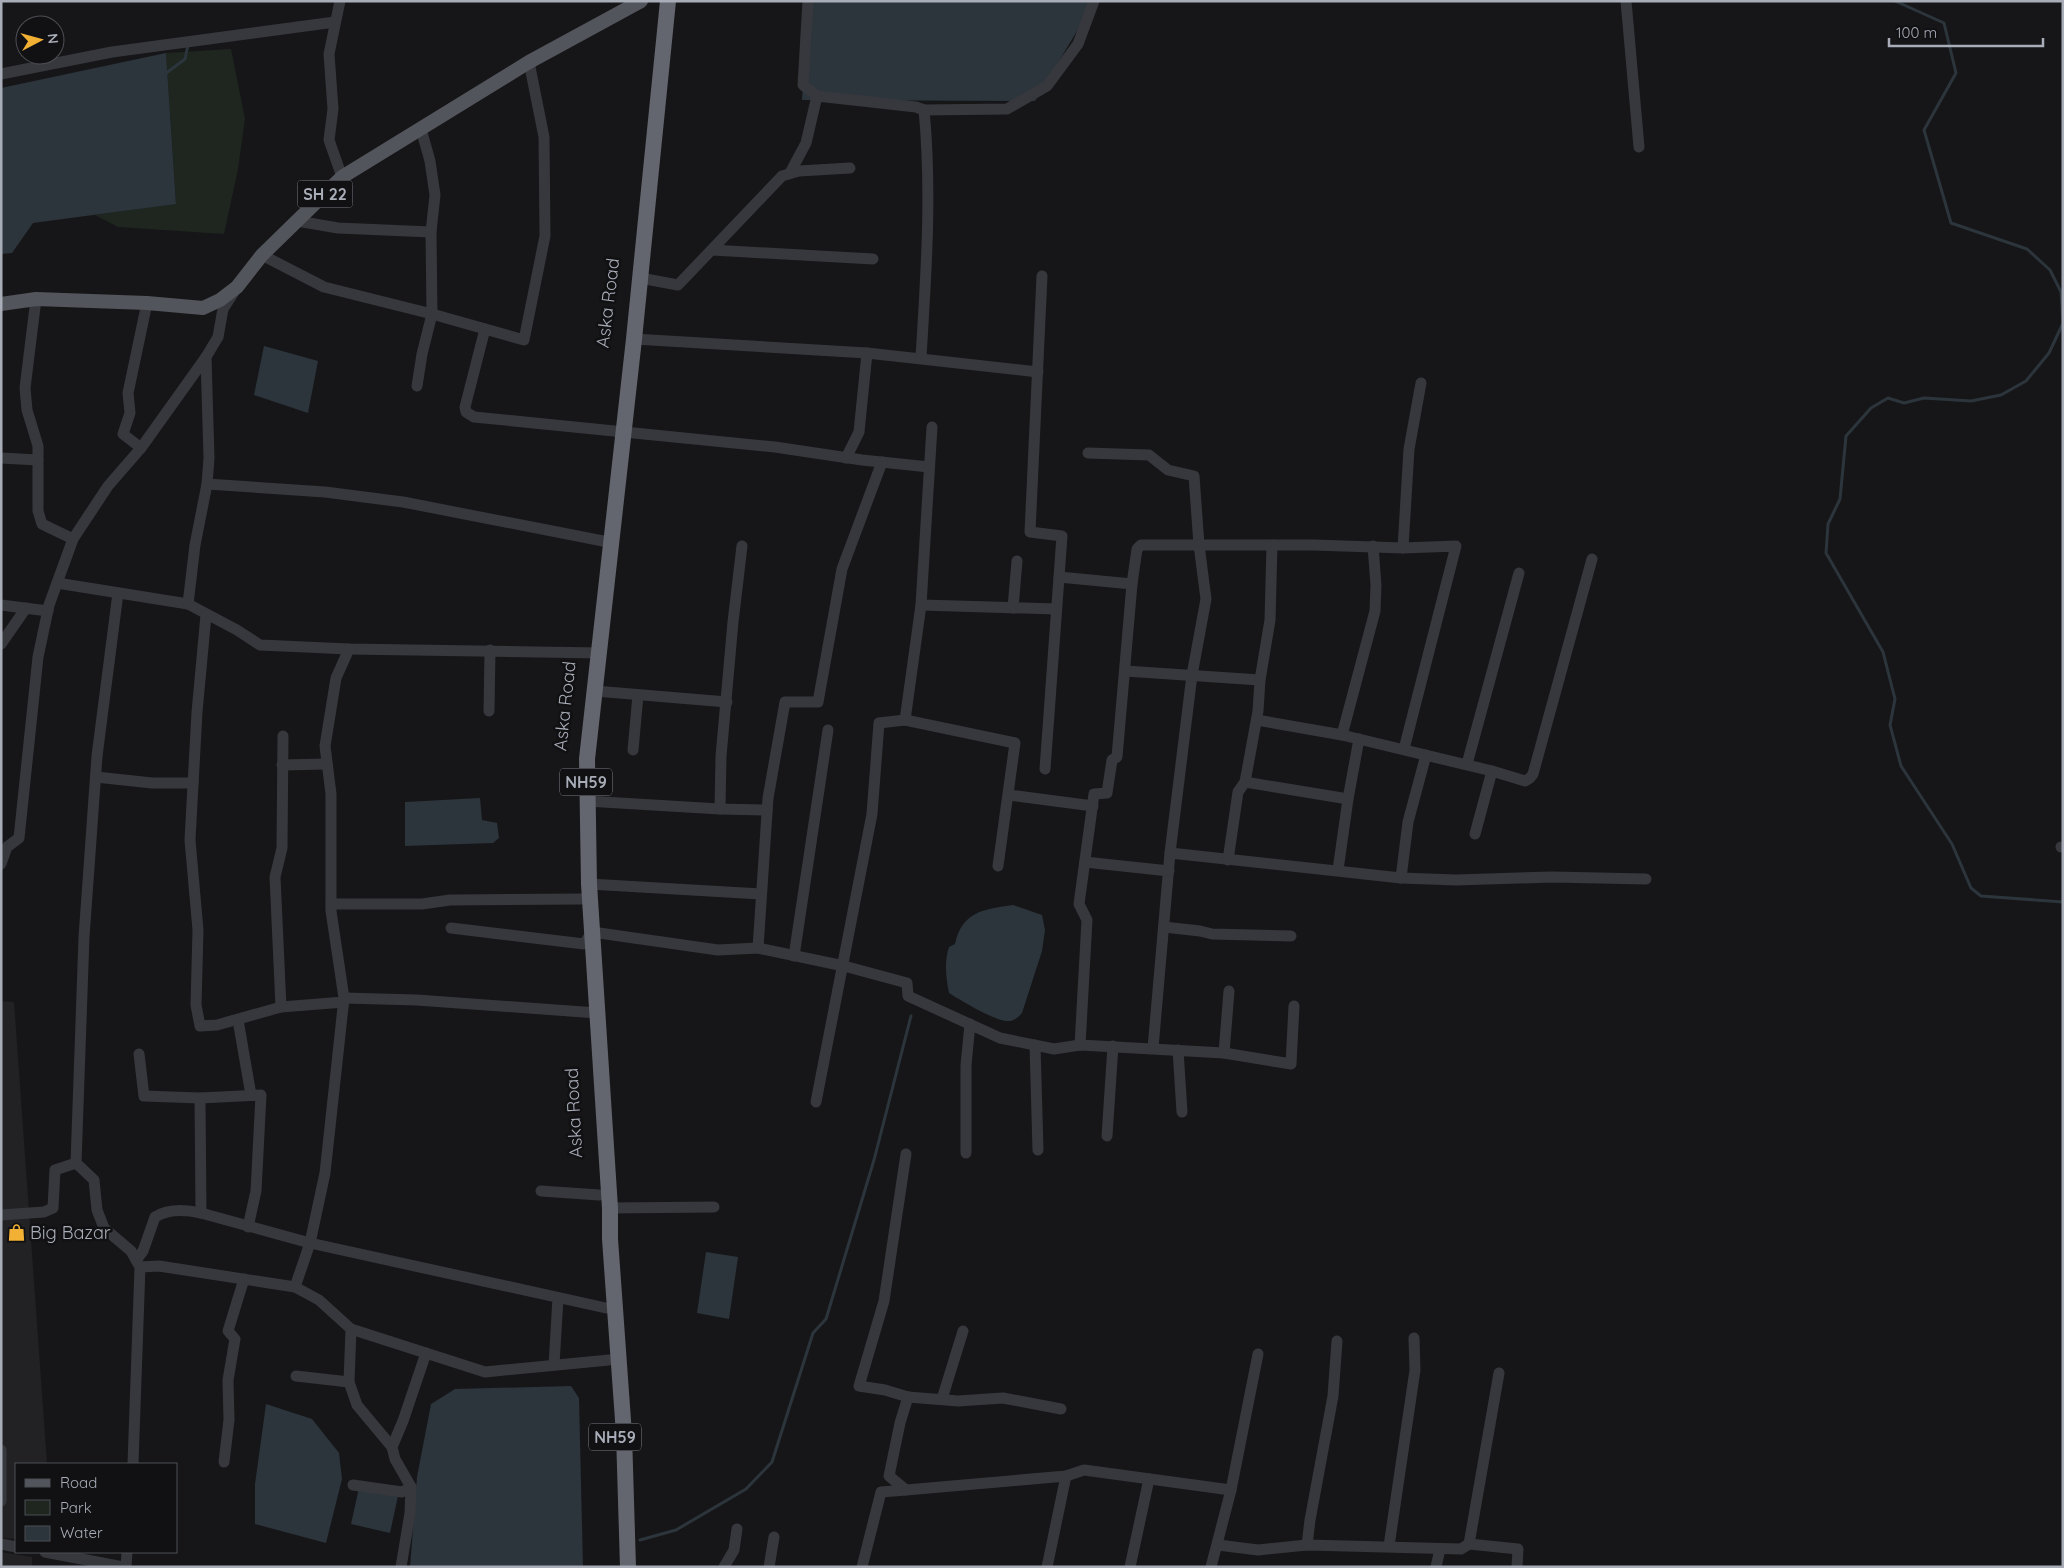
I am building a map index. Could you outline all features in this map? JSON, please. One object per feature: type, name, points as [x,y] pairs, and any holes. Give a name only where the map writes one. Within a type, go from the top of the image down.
[{"type":"highway","name":"Aska Road","points":[[620,1567],[622,1542],[609,1360],[610,1309],[599,1195],[593,1013],[579,764],[595,653],[604,541],[619,433],[658,1]]},
{"type":"highway","name":"NH59","points":[[586,892],[587,759],[596,691],[595,653],[619,433],[634,339],[668,1]]},
{"type":"highway","name":"NH59","points":[[593,1013],[610,1208],[610,1309],[624,1434],[628,1567]]},
{"type":"main road","name":"SH 22","points":[[1,304],[36,299],[147,303],[203,308],[220,300],[237,287],[262,255],[342,178],[529,62],[641,1]]},
{"type":"street","points":[[340,1],[329,54],[333,109],[329,140],[342,178]]},
{"type":"street","points":[[808,1],[803,84],[817,96],[916,107],[924,110],[1007,109],[1047,86],[1078,44],[1094,1]]},
{"type":"street","points":[[1626,1],[1639,147]]},
{"type":"street","points":[[1,74],[112,52],[335,22]]},
{"type":"street","points":[[262,255],[324,287],[432,314],[524,340],[545,236],[544,137],[529,62]]},
{"type":"street","points":[[790,174],[806,143],[817,96]]},
{"type":"street","points":[[921,358],[926,285],[928,146],[924,110]]},
{"type":"street","points":[[417,386],[422,354],[432,314],[431,232],[436,195],[430,161],[421,129]]},
{"type":"street","points":[[640,278],[678,285],[782,176],[798,171],[850,168]]},
{"type":"street","points":[[297,221],[338,228],[431,232]]},
{"type":"street","points":[[712,250],[874,259]]},
{"type":"street","points":[[1042,276],[1030,532],[1062,536],[1045,770]]},
{"type":"street","points":[[1,864],[7,847],[19,838],[38,657],[48,611],[73,539],[108,486],[141,448],[206,357],[218,337],[223,309],[237,287]]},
{"type":"street","points":[[36,299],[25,388],[27,410],[38,446],[38,511],[42,524],[73,539]]},
{"type":"street","points":[[141,448],[122,434],[130,413],[128,393],[147,303]]},
{"type":"street","points":[[485,329],[465,407],[466,412],[474,417],[619,433],[775,447],[846,458],[929,467]]},
{"type":"street","points":[[634,339],[867,353],[1038,372]]},
{"type":"street","points":[[846,458],[859,432],[867,353]]},
{"type":"street","points":[[188,604],[195,545],[208,484],[206,357]]},
{"type":"street","points":[[1403,548],[1410,450],[1422,383]]},
{"type":"street","points":[[905,720],[921,605],[932,427]]},
{"type":"street","points":[[1088,453],[1149,455],[1168,470],[1194,476],[1206,599],[1192,675],[1170,853],[1153,1048]]},
{"type":"street","points":[[1,458],[38,460]]},
{"type":"street","points":[[758,948],[767,810],[785,702],[818,702],[842,568],[882,462]]},
{"type":"street","points":[[208,484],[325,492],[403,502],[604,541]]},
{"type":"street","points":[[1080,1045],[1087,920],[1079,904],[1094,794],[1107,793],[1112,760],[1117,757],[1132,584],[1137,549],[1141,545],[1374,546],[1403,548],[1456,546],[1404,750]]},
{"type":"street","points":[[1228,860],[1238,792],[1245,782],[1257,720],[1260,680],[1270,620],[1272,545]]},
{"type":"street","points":[[720,809],[720,765],[742,546]]},
{"type":"street","points":[[1342,735],[1375,611],[1374,546]]},
{"type":"street","points":[[1257,720],[1342,735],[1467,764],[1525,780],[1530,778],[1533,774],[1592,559]]},
{"type":"street","points":[[1013,608],[1017,561]]},
{"type":"street","points":[[1467,764],[1519,573]]},
{"type":"street","points":[[1059,577],[1132,584]]},
{"type":"street","points":[[57,583],[188,604],[260,644],[349,649],[595,653]]},
{"type":"street","points":[[118,594],[96,777],[84,937],[76,1163],[94,1180],[97,1210],[104,1228],[131,1250],[138,1263]]},
{"type":"street","points":[[1,605],[48,611]]},
{"type":"street","points":[[921,605],[1056,609]]},
{"type":"street","points":[[1,644],[26,608]]},
{"type":"street","points":[[206,615],[190,840],[198,930],[196,1006],[200,1026],[217,1025],[281,1007],[344,1000],[417,1000],[593,1013]]},
{"type":"street","points":[[296,1287],[310,1243],[325,1173],[344,1000],[331,904],[331,794],[325,746],[336,678],[349,649]]},
{"type":"street","points":[[489,711],[490,650]]},
{"type":"street","points":[[1125,671],[1260,680]]},
{"type":"street","points":[[596,691],[727,702]]},
{"type":"street","points":[[634,750],[638,696]]},
{"type":"street","points":[[816,1102],[844,966],[872,814],[879,723],[905,720],[1015,744],[998,866]]},
{"type":"street","points":[[794,956],[828,730]]},
{"type":"street","points":[[281,1007],[275,877],[282,848],[283,736]]},
{"type":"street","points":[[1338,870],[1359,739]]},
{"type":"street","points":[[1402,878],[1408,822],[1426,755]]},
{"type":"street","points":[[282,765],[327,764]]},
{"type":"street","points":[[1474,834],[1492,771]]},
{"type":"street","points":[[96,777],[152,783],[193,783]]},
{"type":"street","points":[[1245,782],[1348,799]]},
{"type":"street","points":[[1009,795],[1093,806]]},
{"type":"street","points":[[586,801],[767,810]]},
{"type":"street","points":[[1170,853],[1402,878],[1456,880],[1552,877],[1646,879]]},
{"type":"street","points":[[1085,862],[1169,871]]},
{"type":"street","points":[[331,904],[422,904],[450,900],[586,892],[761,894]]},
{"type":"street","points":[[1164,926],[1200,930],[1212,934],[1291,936]]},
{"type":"street","points":[[451,928],[718,950],[758,948],[844,966],[907,984],[908,996],[1000,1038],[1054,1049],[1080,1045],[1153,1048],[1224,1053],[1292,1064],[1294,1006]]},
{"type":"street","points":[[1224,1053],[1228,990]]},
{"type":"street","points":[[238,1020],[251,1095]]},
{"type":"street","points":[[966,1153],[966,1065],[970,1024]]},
{"type":"street","points":[[1035,1045],[1038,1150]]},
{"type":"street","points":[[1107,1136],[1113,1046]]},
{"type":"street","points":[[1178,1050],[1182,1112]]},
{"type":"street","points":[[139,1054],[144,1096],[200,1098],[261,1095],[256,1191],[248,1226]]},
{"type":"street","points":[[200,1098],[201,1213]]},
{"type":"street","points":[[906,1154],[884,1301],[859,1386],[885,1390],[908,1397],[942,1400],[1003,1398],[1061,1409]]},
{"type":"street","points":[[1,1215],[44,1212],[53,1208],[54,1170],[76,1163]]},
{"type":"street","points":[[541,1192],[599,1195]]},
{"type":"street","points":[[610,1208],[714,1207]]},
{"type":"street","points":[[133,1463],[138,1263],[156,1217],[160,1214],[178,1211],[201,1213],[310,1243],[610,1309]]},
{"type":"street","points":[[138,1263],[296,1287],[319,1300],[351,1330],[484,1372],[609,1360]]},
{"type":"street","points":[[224,1462],[229,1420],[228,1380],[235,1339],[228,1331],[244,1279]]},
{"type":"street","points":[[554,1365],[558,1298]]},
{"type":"street","points":[[351,1330],[349,1382],[357,1405],[392,1447],[395,1459],[411,1487],[410,1513],[400,1567]]},
{"type":"street","points":[[942,1400],[963,1331]]},
{"type":"street","points":[[1389,1546],[1415,1370],[1414,1338]]},
{"type":"street","points":[[1307,1545],[1333,1396],[1337,1341]]},
{"type":"street","points":[[392,1447],[403,1422],[426,1353]]},
{"type":"street","points":[[1212,1567],[1231,1490],[1258,1354]]},
{"type":"street","points":[[1469,1544],[1499,1373]]},
{"type":"street","points":[[296,1376],[349,1382]]},
{"type":"street","points":[[906,1490],[890,1476],[900,1423],[908,1397]]},
{"type":"street","points":[[1,1450],[1,1501]]},
{"type":"street","points":[[862,1567],[880,1492],[1066,1476],[1084,1470],[1231,1490]]},
{"type":"street","points":[[1047,1567],[1066,1476]]},
{"type":"street","points":[[1130,1567],[1149,1479]]},
{"type":"street","points":[[353,1485],[402,1492],[411,1487]]},
{"type":"street","points":[[724,1567],[734,1550],[737,1529]]},
{"type":"street","points":[[769,1567],[774,1538]]},
{"type":"street","points":[[1,1544],[15,1547]]},
{"type":"street","points":[[1218,1545],[1258,1550],[1307,1545],[1461,1549],[1469,1544],[1518,1549],[1517,1567]]},
{"type":"street","points":[[1436,1567],[1440,1549]]},
{"type":"street","points":[[50,1553],[125,1567],[127,1553]]},
{"type":"shaded area","name":"Big Bazar","points":[[1,1001],[14,1002],[47,1463],[15,1463],[15,1539],[1,1538]]},
{"type":"shaded area","points":[[1,1552],[32,1557],[32,1567],[1,1567]]},
{"type":"green space","points":[[231,49],[245,119],[238,169],[224,234],[118,227],[95,215],[176,203],[166,53]]},
{"type":"water","points":[[808,1],[1095,1],[1035,101],[802,100]]},
{"type":"water","points":[[166,53],[176,204],[33,223],[12,253],[1,254],[1,88]]},
{"type":"water","points":[[264,346],[318,361],[308,413],[254,395]]},
{"type":"water","points":[[480,798],[482,820],[497,823],[499,838],[493,843],[405,846],[405,802]]},
{"type":"water","points":[[1013,905],[1042,915],[1045,930],[1042,951],[1022,1013],[1015,1020],[1004,1021],[988,1015],[949,993],[946,964],[949,947],[955,944],[958,933],[969,918],[984,910]]},
{"type":"water","points":[[706,1252],[738,1257],[729,1319],[697,1313]]},
{"type":"water","points":[[571,1386],[579,1398],[583,1567],[410,1567],[417,1477],[431,1404],[455,1389]]},
{"type":"water","points":[[266,1404],[312,1419],[339,1453],[342,1479],[326,1543],[255,1524],[255,1484]]},
{"type":"water","points":[[359,1488],[398,1496],[390,1533],[351,1524]]},
{"type":"waterway","points":[[1895,1],[1944,23],[1956,73],[1924,130],[1951,223],[2027,249],[2050,270],[2061,292],[2063,323],[2049,353],[2026,381],[2001,395],[1971,401],[1924,398],[1904,403],[1888,398],[1871,408],[1846,436],[1840,499],[1828,524],[1826,553],[1883,652],[1895,699],[1890,725],[1901,766],[1952,844],[1971,888],[1981,896],[2063,902]]},
{"type":"waterway","points":[[165,74],[185,59],[188,45]]},
{"type":"waterway","points":[[640,1540],[676,1530],[746,1489],[772,1462],[813,1333],[826,1319],[874,1160],[911,1016]]},
{"type":"place","name":"Big Bazar","points":[[16,1233]]}]
